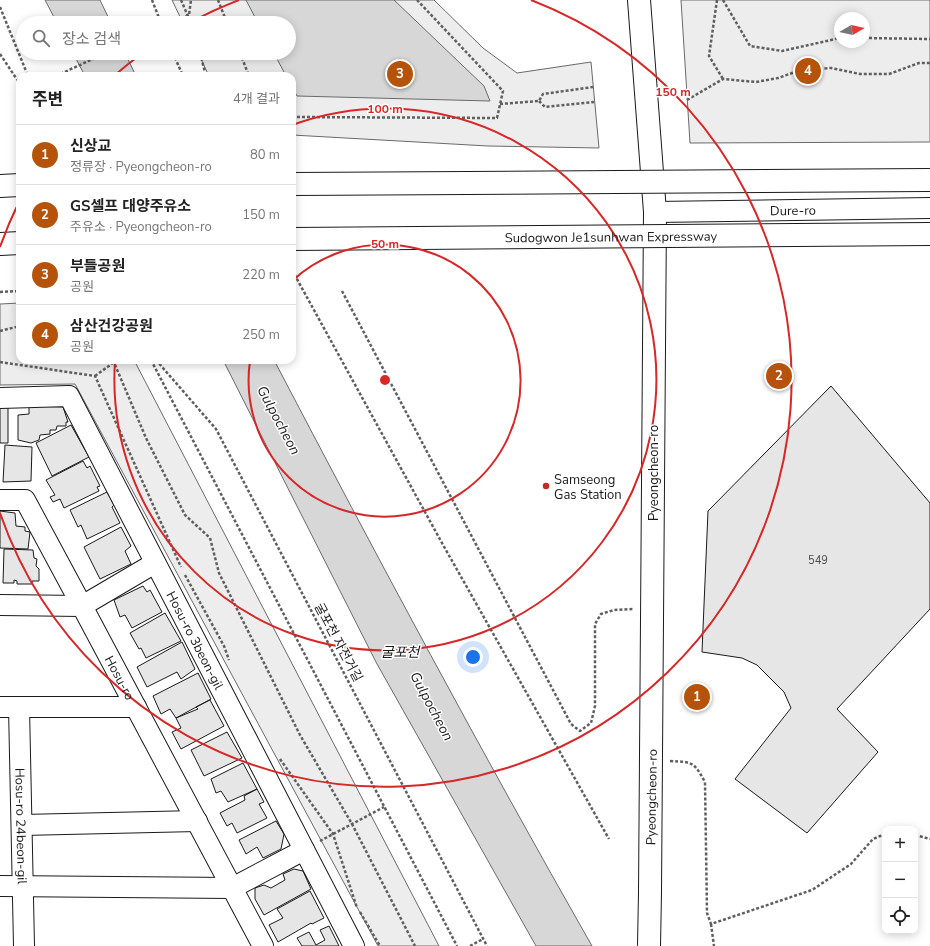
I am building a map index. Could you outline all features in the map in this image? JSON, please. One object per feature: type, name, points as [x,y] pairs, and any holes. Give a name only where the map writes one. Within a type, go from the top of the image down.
[{"type":"main road","name":"Pyeongcheon-ro","points":[[639,0],[655,212],[650,946]]},
{"type":"main road","points":[[296,184],[930,180]]},
{"type":"main road","points":[[0,186],[16,185]]},
{"type":"main road","name":"Sudogwon Je1sunhwan Expressway","points":[[296,239],[930,234]]},
{"type":"main road","points":[[0,244],[16,243]]},
{"type":"street","name":"Dure-ro","points":[[655,212],[930,208]]},
{"type":"street","name":"Hosu-ro 3beon-gil","points":[[0,398],[69,396],[354,946]]},
{"type":"street","points":[[0,500],[26,500],[82,606]]},
{"type":"street","points":[[0,605],[82,606],[155,563]]},
{"type":"street","name":"Hosu-ro","points":[[82,606],[263,946]]},
{"type":"street","name":"Hosu-ro 24beon-gil","points":[[24,946],[22,825],[10,707],[136,707]]},
{"type":"street","points":[[22,825],[197,821]]},
{"type":"street","points":[[0,886],[232,888],[304,850]]},
{"type":"path","points":[[152,0],[158,16]]},
{"type":"path","points":[[181,0],[189,15]]},
{"type":"path","points":[[189,15],[191,0]]},
{"type":"path","points":[[218,0],[224,16]]},
{"type":"path","points":[[296,117],[497,118],[503,91],[416,0]]},
{"type":"path","points":[[717,0],[709,56],[723,79]]},
{"type":"path","points":[[723,0],[750,46],[782,50],[834,39]]},
{"type":"path","points":[[0,7],[16,46]]},
{"type":"path","points":[[870,38],[930,39]]},
{"type":"path","points":[[0,54],[16,78]]},
{"type":"path","points":[[22,60],[26,72]]},
{"type":"path","points":[[65,72],[91,60]]},
{"type":"path","points":[[176,60],[180,72]]},
{"type":"path","points":[[202,60],[205,72]]},
{"type":"path","points":[[243,60],[248,72]]},
{"type":"path","points":[[687,100],[723,79],[756,82],[778,78],[801,70],[831,68],[860,74],[889,74],[919,63],[930,63]]},
{"type":"path","points":[[539,101],[543,94],[593,87]]},
{"type":"path","points":[[500,104],[539,101],[545,107],[594,102]]},
{"type":"path","points":[[296,277],[442,543],[609,839]]},
{"type":"path","points":[[0,292],[16,291]]},
{"type":"path","points":[[342,291],[571,724],[580,731],[591,723],[594,706],[595,624],[601,614],[614,610],[653,609]]},
{"type":"path","points":[[0,331],[16,327]]},
{"type":"path","points":[[95,376],[110,364]]},
{"type":"path","points":[[117,364],[146,438],[185,515],[210,538],[219,573],[300,735],[352,824],[414,946]]},
{"type":"path","points":[[153,364],[457,946]]},
{"type":"path","name":"굴포천 자전거길","points":[[159,364],[216,429],[487,946]]},
{"type":"path","points":[[651,760],[689,762],[698,769],[705,782],[707,913],[711,924],[714,946]]},
{"type":"path","points":[[304,850],[384,807]]},
{"type":"path","points":[[711,924],[812,890],[851,864],[873,840],[882,836]]},
{"type":"path","points":[[918,836],[930,839]]},
{"type":"path","points":[[470,946],[483,939]]},
{"type":"shaded area","points":[[172,0],[434,0],[483,48],[517,73],[591,62],[599,148],[488,146],[296,135],[296,72],[207,72],[201,60],[296,60],[296,16],[180,16]]},
{"type":"shaded area","points":[[681,0],[930,0],[930,142],[690,143]]},
{"type":"shaded area","points":[[16,303],[16,364],[136,364],[439,946],[378,946],[75,384],[0,385],[0,304]]},
{"type":"water","points":[[45,0],[100,0],[108,16],[53,16]]},
{"type":"water","points":[[246,0],[394,0],[484,86],[490,101],[297,96],[296,72],[284,72],[278,60],[296,60],[296,16],[254,16]]},
{"type":"water","points":[[77,60],[128,60],[134,72],[83,72]]},
{"type":"water","name":"굴포천","points":[[225,364],[276,364],[430,654],[510,801],[592,946],[536,946],[377,664]]},
{"type":"building","points":[[831,386],[930,503],[930,609],[837,709],[878,752],[807,833],[735,779],[791,708],[784,692],[757,665],[742,658],[702,652],[708,511]]},
{"type":"building","points":[[0,404],[8,404],[8,443],[0,443]]},
{"type":"building","points":[[29,406],[63,407],[68,422],[66,422],[66,426],[57,426],[56,430],[50,430],[50,434],[40,435],[39,440],[31,443],[18,440],[18,415],[29,414]]},
{"type":"building","points":[[71,425],[89,457],[52,476],[36,443]]},
{"type":"building","points":[[5,445],[32,447],[31,481],[3,482]]},
{"type":"building","points":[[83,461],[87,468],[90,466],[100,486],[97,487],[99,491],[64,508],[60,499],[53,502],[50,497],[55,495],[46,480]]},
{"type":"building","points":[[107,492],[114,505],[112,507],[120,523],[87,539],[81,525],[78,527],[70,510]]},
{"type":"building","points":[[0,511],[15,513],[16,526],[25,527],[25,531],[30,532],[28,549],[0,548]]},
{"type":"building","points":[[121,527],[131,546],[125,551],[131,564],[100,579],[84,547]]},
{"type":"building","points":[[4,549],[33,550],[34,558],[37,559],[36,566],[39,569],[39,581],[32,581],[32,584],[17,584],[17,581],[14,580],[14,583],[3,583]]},
{"type":"building","points":[[143,586],[147,592],[150,590],[162,612],[132,628],[125,615],[120,617],[114,600]]},
{"type":"building","points":[[165,613],[181,641],[146,658],[130,633]]},
{"type":"building","points":[[182,642],[195,669],[181,679],[177,672],[147,687],[137,667]]},
{"type":"building","points":[[198,673],[211,699],[176,718],[170,709],[161,714],[153,696]]},
{"type":"building","points":[[210,700],[224,726],[181,749],[172,732],[181,728],[176,718],[198,709],[196,707]]},
{"type":"building","points":[[227,732],[242,758],[204,776],[191,750]]},
{"type":"building","points":[[243,763],[257,789],[228,802],[221,791],[216,793],[211,779]]},
{"type":"building","points":[[257,789],[264,802],[259,804],[267,818],[237,833],[232,823],[227,826],[220,813],[245,800],[244,796]]},
{"type":"building","points":[[276,821],[284,834],[281,849],[263,858],[257,847],[246,854],[239,840]]},
{"type":"building","points":[[294,869],[303,871],[311,889],[264,915],[255,899],[255,888],[264,885],[271,888],[285,880],[283,874]]},
{"type":"building","points":[[310,891],[324,918],[312,924],[311,923],[278,942],[269,925],[283,918],[277,909]]},
{"type":"building","points":[[329,926],[339,946],[302,946],[297,938],[309,932],[316,945],[325,940],[320,930]]},
{"type":"place","name":"삼산건강공원","points":[[808,71]]},
{"type":"place","name":"부들공원","points":[[400,74]]},
{"type":"place","name":"GS셀프 대양주유소","points":[[779,376]]},
{"type":"place","name":"Samseong Gas Station","points":[[546,486]]},
{"type":"place","name":"신상교","points":[[697,697]]},
{"type":"water label","name":"Gulpocheon","points":[[279,420]]},
{"type":"water label","name":"Gulpocheon","points":[[432,706]]}]
